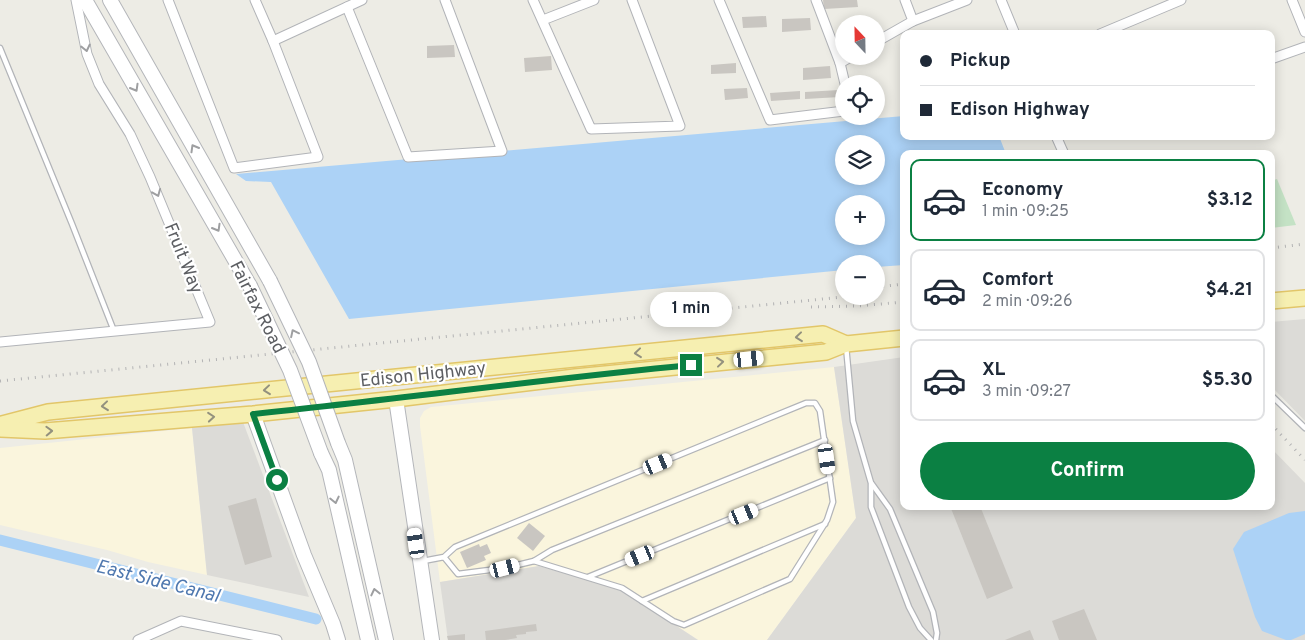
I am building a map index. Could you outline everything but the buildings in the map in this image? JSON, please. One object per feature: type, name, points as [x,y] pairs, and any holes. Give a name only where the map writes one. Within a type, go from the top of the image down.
[{"type":"main road","name":"Fairfax Road","points":[[85,0],[250,286],[290,370],[329,470],[368,640]]},
{"type":"main road","name":"Fairfax Road","points":[[110,0],[270,281],[309,362],[345,460],[386,640]]},
{"type":"main road","points":[[1275,301],[1305,298]]},
{"type":"main road","name":"Edison Highway","points":[[0,427],[48,412],[823,334],[846,344]]},
{"type":"main road","name":"Edison Highway","points":[[0,427],[45,431],[253,414],[575,377],[826,352],[846,344],[900,338]]},
{"type":"main road","points":[[396,399],[432,640]]},
{"type":"main road","points":[[253,414],[304,555],[334,624],[338,640]]},
{"type":"street","name":"Fruit Way","points":[[0,342],[210,322],[150,177],[130,134],[99,84],[87,54],[76,0]]},
{"type":"street","points":[[168,0],[234,168],[318,156],[255,0]]},
{"type":"street","points":[[273,41],[362,0]]},
{"type":"street","points":[[347,7],[408,157],[502,151],[445,0]]},
{"type":"street","points":[[534,0],[591,129],[680,126],[632,0]]},
{"type":"street","points":[[543,20],[594,0]]},
{"type":"street","points":[[719,0],[770,120],[835,112]]},
{"type":"street","points":[[816,0],[835,50]]},
{"type":"street","points":[[905,0],[913,21]]},
{"type":"street","points":[[885,37],[913,21],[967,0]]},
{"type":"street","points":[[1001,0],[1013,30]]},
{"type":"street","points":[[1110,30],[1181,0]]},
{"type":"street","points":[[1292,0],[1305,32]]},
{"type":"street","points":[[1275,58],[1305,47]]},
{"type":"street","points":[[138,640],[181,622],[277,640]]},
{"type":"lane","points":[[0,48],[114,332]]},
{"type":"lane","points":[[846,344],[853,421],[871,483],[871,506],[909,607],[920,628],[931,640]]},
{"type":"lane","points":[[1275,399],[1305,428]]},
{"type":"lane","points":[[419,561],[444,557],[455,548],[806,403],[815,403],[820,411],[833,502],[825,524],[790,579],[684,625],[673,621],[622,588],[534,561]]},
{"type":"lane","points":[[444,557],[458,574],[505,568],[534,561],[552,550],[825,440]]},
{"type":"lane","points":[[588,577],[830,478]]},
{"type":"lane","points":[[871,483],[890,509],[927,598],[938,633],[936,640]]},
{"type":"lane","points":[[642,601],[825,524]]},
{"type":"shaded area","points":[[1305,319],[1305,421],[1275,390],[1275,322]]},
{"type":"shaded area","points":[[900,358],[900,510],[1275,510],[1275,452],[1305,483],[1305,640],[767,640],[856,518],[834,367]]},
{"type":"shaded area","points":[[834,367],[856,518],[767,640],[698,640],[622,590],[540,566],[440,582],[420,426],[420,418],[424,411],[431,407]]},
{"type":"shaded area","points":[[243,422],[309,597],[207,575],[192,428]]},
{"type":"shaded area","points":[[192,428],[207,575],[0,525],[0,448]]},
{"type":"shaded area","points":[[539,566],[622,590],[698,640],[448,640],[440,582]]},
{"type":"green space","points":[[1277,179],[1296,225],[1275,228],[1275,180]]},
{"type":"water","points":[[900,116],[900,140],[1001,140],[1004,150],[900,150],[900,265],[885,266],[885,255],[835,255],[835,271],[349,319],[271,182],[246,181],[236,174],[835,122],[835,125],[885,125],[885,118]]},
{"type":"water","points":[[1305,511],[1305,634],[1291,640],[1286,640],[1262,631],[1255,617],[1233,549],[1244,532],[1289,513]]},
{"type":"waterway","name":"East Side Canal","points":[[0,540],[316,619]]},
{"type":"railway","points":[[1275,248],[1305,244]]},
{"type":"railway","points":[[885,286],[900,284]]},
{"type":"railway","points":[[0,381],[835,298]]},
{"type":"railway","points":[[811,307],[900,302]]},
{"type":"railway","points":[[1275,428],[1305,460]]},
{"type":"route","points":[[277,480],[253,414],[691,365]]}]
